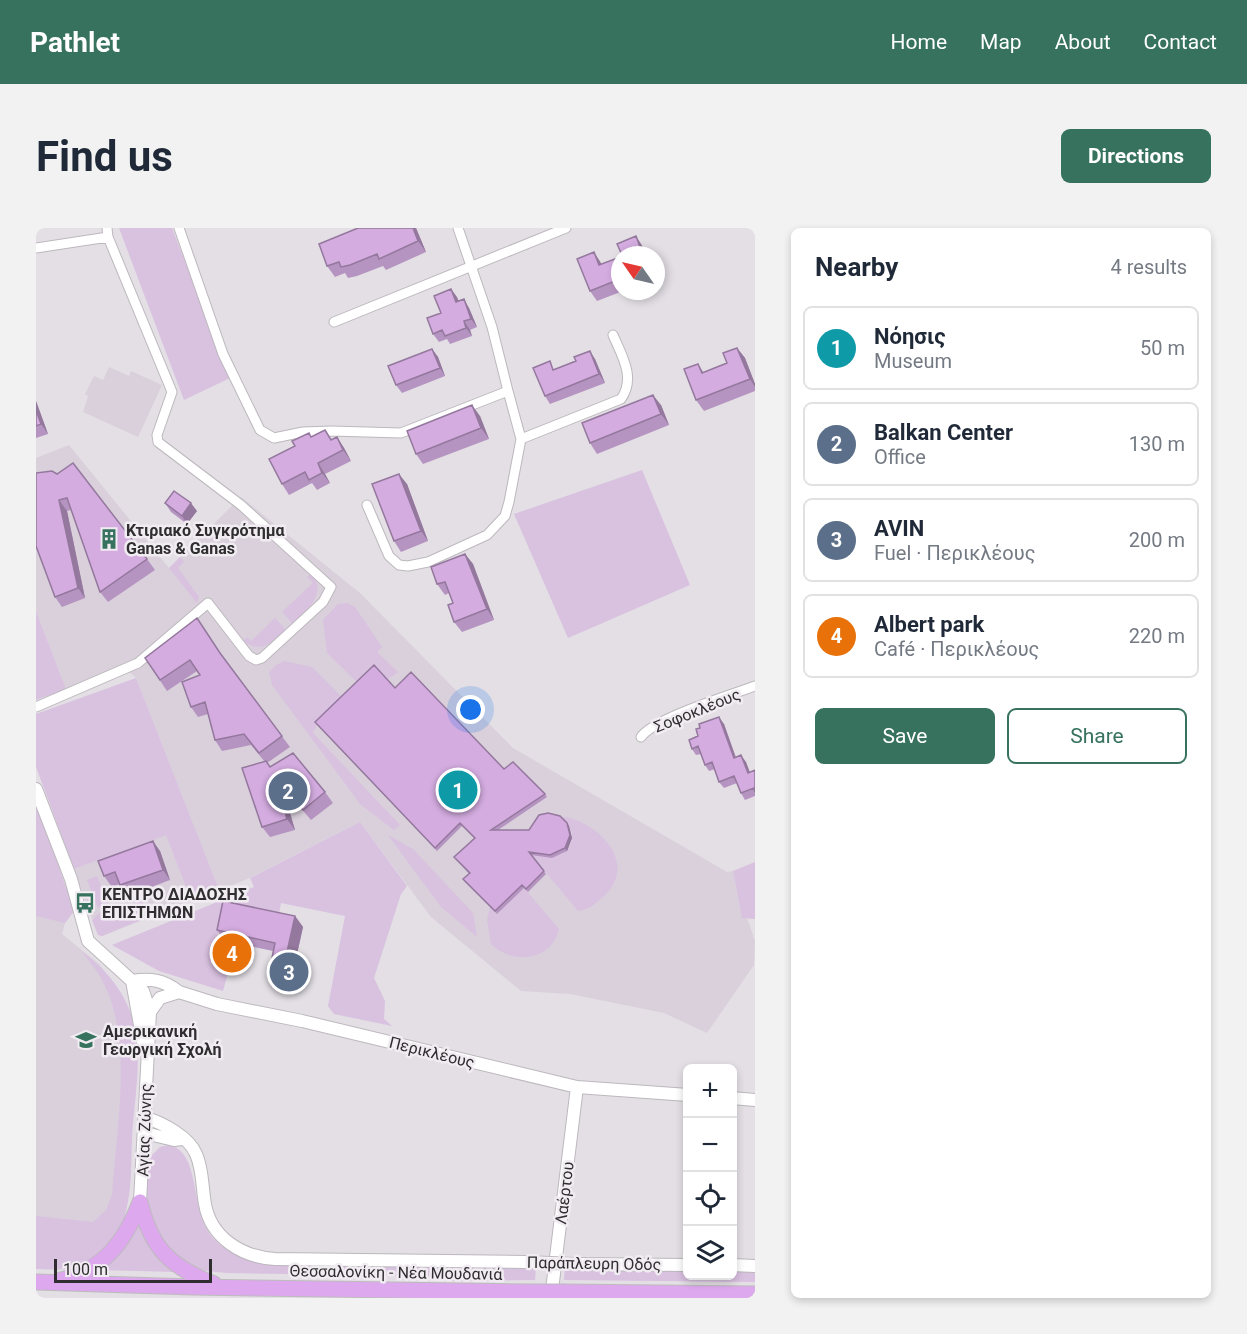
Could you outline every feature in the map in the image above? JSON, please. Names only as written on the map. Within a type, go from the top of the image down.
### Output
[{"type":"highway","points":[[53,1282],[90,1270],[104,1261],[123,1239],[140,1202]]},
{"type":"highway","points":[[140,1202],[146,1227],[159,1250],[184,1271],[224,1288]]},
{"type":"highway","name":"Θεσσαλονίκη - Νέα Μουδανιά","points":[[36,1282],[224,1288],[532,1292],[558,1295],[755,1294]]},
{"type":"street","points":[[178,228],[223,354],[260,430],[267,435],[274,438],[303,432],[331,430],[401,433],[508,391]]},
{"type":"street","points":[[367,505],[389,556],[399,565],[408,567],[428,562],[475,543],[497,527],[505,516],[521,439],[472,267],[458,228]]},
{"type":"street","points":[[334,322],[567,228]]},
{"type":"street","points":[[36,248],[107,233],[172,392],[156,435],[158,442],[240,505],[331,587],[322,602],[262,658],[256,660],[249,656],[208,603],[138,663],[36,707]]},
{"type":"street","points":[[521,439],[621,399],[627,390],[626,364],[613,335]]},
{"type":"street","name":"Σοφοκλέους","points":[[641,736],[645,731],[674,717],[755,686]]},
{"type":"street","points":[[36,789],[71,879],[88,941],[143,991],[150,1012]]},
{"type":"street","points":[[132,981],[146,1057]]},
{"type":"street","name":"Περικλέους","points":[[132,981],[217,1004],[302,1021],[577,1087],[683,1095]]},
{"type":"street","points":[[146,1057],[150,1012],[155,1001],[175,993]]},
{"type":"street","name":"Αγίας Ζώνης","points":[[140,1202],[146,1118],[146,1057]]},
{"type":"street","name":"Λαέρτου","points":[[558,1295],[577,1087]]},
{"type":"street","points":[[737,1098],[755,1100]]},
{"type":"street","name":"Παράπλευρη Οδός","points":[[146,1118],[170,1127],[196,1154],[205,1205],[215,1228],[228,1242],[249,1255],[275,1259],[683,1265]]},
{"type":"street","points":[[145,1133],[162,1138],[181,1138]]},
{"type":"street","points":[[143,1161],[151,1148],[162,1138]]},
{"type":"street","points":[[737,1266],[755,1266]]},
{"type":"shaded area","points":[[119,228],[172,228],[230,378],[184,400]]},
{"type":"shaded area","points":[[109,367],[129,376],[131,371],[162,385],[138,437],[83,412],[88,396],[85,394],[94,376],[103,380]]},
{"type":"shaded area","points":[[69,445],[169,568],[241,497],[360,593],[513,748],[727,872],[733,871],[742,917],[747,918],[755,941],[754,965],[707,1033],[664,1013],[570,994],[521,991],[431,917],[360,822],[245,880],[102,936],[98,935],[74,869],[193,824],[136,678],[127,670],[66,689],[36,611],[36,458]]},
{"type":"shaded area","points":[[642,470],[690,585],[568,638],[514,514]]},
{"type":"shaded area","points":[[180,557],[184,562],[178,568],[199,597],[197,603],[169,568]]},
{"type":"shaded area","points":[[311,574],[316,581],[317,588],[314,601],[293,624],[282,612],[313,583],[307,577]]},
{"type":"shaded area","points":[[347,603],[355,607],[382,647],[377,652],[398,672],[387,680],[359,684],[327,653],[323,620],[338,604]]},
{"type":"shaded area","points":[[36,611],[66,689],[36,700]]},
{"type":"shaded area","points":[[275,618],[286,630],[271,643],[255,647],[243,641],[247,637],[251,641]]},
{"type":"shaded area","points":[[284,661],[312,667],[344,699],[317,725],[313,733],[400,825],[394,830],[361,805],[272,685],[269,672]]},
{"type":"shaded area","points":[[136,678],[219,890],[192,902],[166,835],[74,869],[36,767],[36,714]]},
{"type":"shaded area","name":"Αμερικανική Γεωργική Σχολή","points":[[36,801],[74,911],[65,923],[62,934],[99,964],[114,983],[130,1011],[136,1049],[126,1211],[72,1268],[58,1270],[36,1269]]},
{"type":"shaded area","points":[[36,801],[74,911],[65,923],[36,916]]},
{"type":"shaded area","points":[[566,817],[579,821],[602,837],[611,847],[616,858],[617,870],[614,883],[595,903],[578,911],[532,856],[532,853],[554,856],[565,852],[572,841],[572,832],[559,818]]},
{"type":"shaded area","points":[[360,822],[407,886],[401,894],[374,978],[385,1001],[384,1019],[392,1026],[334,1014],[328,1006],[345,916],[281,903],[279,914],[223,911],[213,954],[232,958],[223,991],[159,971],[112,945],[254,887],[250,878]]},
{"type":"shaded area","points":[[388,835],[413,849],[473,913],[477,937],[441,907]]},
{"type":"shaded area","points":[[755,862],[755,919],[742,918],[733,871]]},
{"type":"shaded area","points":[[97,876],[108,904],[98,908],[87,880]]},
{"type":"shaded area","points":[[524,888],[559,929],[549,948],[531,956],[520,957],[500,951],[491,944],[487,920],[490,907],[497,914]]},
{"type":"shaded area","points":[[142,900],[150,916],[102,936],[98,935],[92,920],[100,913],[122,903],[127,906]]},
{"type":"shaded area","points":[[82,952],[104,970],[116,985],[130,1011],[137,1041],[138,1058],[129,1193],[120,1228],[113,1240],[102,1251],[85,1262],[67,1268],[36,1269],[36,1216],[93,1222],[106,1210],[112,1195],[121,1086],[118,1031],[112,1005],[103,982]]},
{"type":"shaded area","points":[[169,1145],[180,1150],[187,1160],[201,1215],[207,1229],[219,1244],[237,1254],[252,1259],[536,1267],[535,1280],[454,1281],[423,1276],[206,1271],[172,1257],[146,1214],[148,1159],[160,1147]]},
{"type":"shaded area","points":[[137,1218],[153,1253],[176,1272],[100,1270]]},
{"type":"shaded area","points":[[565,1266],[683,1268],[683,1280],[737,1280],[737,1269],[755,1269],[755,1282],[564,1280]]},
{"type":"building","points":[[358,228],[413,228],[418,241],[379,259],[377,254],[350,265],[341,267],[339,262],[327,266],[319,244]]},
{"type":"building","points":[[636,236],[640,246],[618,246],[617,244]]},
{"type":"building","points":[[594,252],[599,265],[611,260],[611,283],[590,291],[577,259]]},
{"type":"building","points":[[451,289],[456,302],[464,299],[471,319],[464,321],[466,328],[445,336],[442,330],[433,334],[427,318],[441,313],[434,296]]},
{"type":"building","points":[[737,348],[750,379],[696,400],[684,369],[698,364],[702,373],[727,363],[723,353]]},
{"type":"building","points":[[432,349],[440,368],[396,385],[388,366]]},
{"type":"building","points":[[590,351],[599,374],[545,396],[533,368],[550,361],[553,370],[576,361],[574,357]]},
{"type":"building","points":[[653,395],[661,414],[590,443],[582,423]]},
{"type":"building","points":[[472,405],[481,428],[416,454],[407,431]]},
{"type":"building","points":[[36,410],[41,424],[36,426]]},
{"type":"building","points":[[325,430],[331,440],[337,437],[343,450],[318,463],[322,473],[309,480],[305,472],[282,484],[269,459],[295,446],[292,441],[309,433],[311,437]]},
{"type":"building","name":"Κτιριακό Συγκρότημα Ganas & Ganas","points":[[73,463],[147,559],[100,592],[67,498],[59,500],[78,588],[55,597],[36,546],[36,473],[52,471],[57,474]]},
{"type":"building","points":[[399,474],[421,531],[394,541],[372,484]]},
{"type":"building","points":[[174,491],[191,503],[182,516],[165,503]]},
{"type":"building","points":[[465,554],[487,609],[454,622],[448,605],[453,603],[445,582],[437,584],[431,567]]},
{"type":"building","points":[[197,618],[282,736],[259,753],[244,734],[215,740],[205,702],[191,707],[182,682],[200,675],[190,660],[160,680],[145,658]]},
{"type":"building","points":[[374,665],[395,688],[411,672],[504,769],[513,762],[545,794],[491,830],[529,830],[539,815],[548,813],[560,816],[567,823],[570,835],[565,848],[550,855],[529,852],[544,871],[526,889],[522,885],[495,911],[463,879],[470,873],[454,857],[475,838],[460,823],[435,848],[315,722]]},
{"type":"building","points":[[719,717],[734,758],[741,755],[748,773],[755,770],[755,792],[754,788],[741,793],[734,776],[719,782],[712,762],[705,765],[698,746],[692,749],[689,740],[698,736],[696,729],[700,728],[699,724]]},
{"type":"building","points":[[293,753],[325,792],[303,810],[275,776],[287,819],[262,827],[242,768],[266,761],[270,767]]},
{"type":"building","points":[[153,841],[163,870],[120,885],[115,872],[104,876],[98,861]]},
{"type":"building","points":[[223,901],[295,916],[285,961],[272,958],[275,943],[217,930]]},
{"type":"place","name":"Κτιριακό Συγκρότημα Ganas & Ganas","points":[[109,539]]},
{"type":"place","name":"Νόησις","points":[[458,790]]},
{"type":"place","name":"Balkan Center","points":[[288,791]]},
{"type":"place","name":"ΚΕΝΤΡΟ ΔΙΑΔΟΣΗΣ ΕΠΙΣΤΗΜΩΝ","points":[[85,903]]},
{"type":"place","name":"Albert park","points":[[232,953]]},
{"type":"place","name":"AVIN","points":[[289,972]]},
{"type":"place","name":"Αμερικανική Γεωργική Σχολή","points":[[86,1040]]}]
